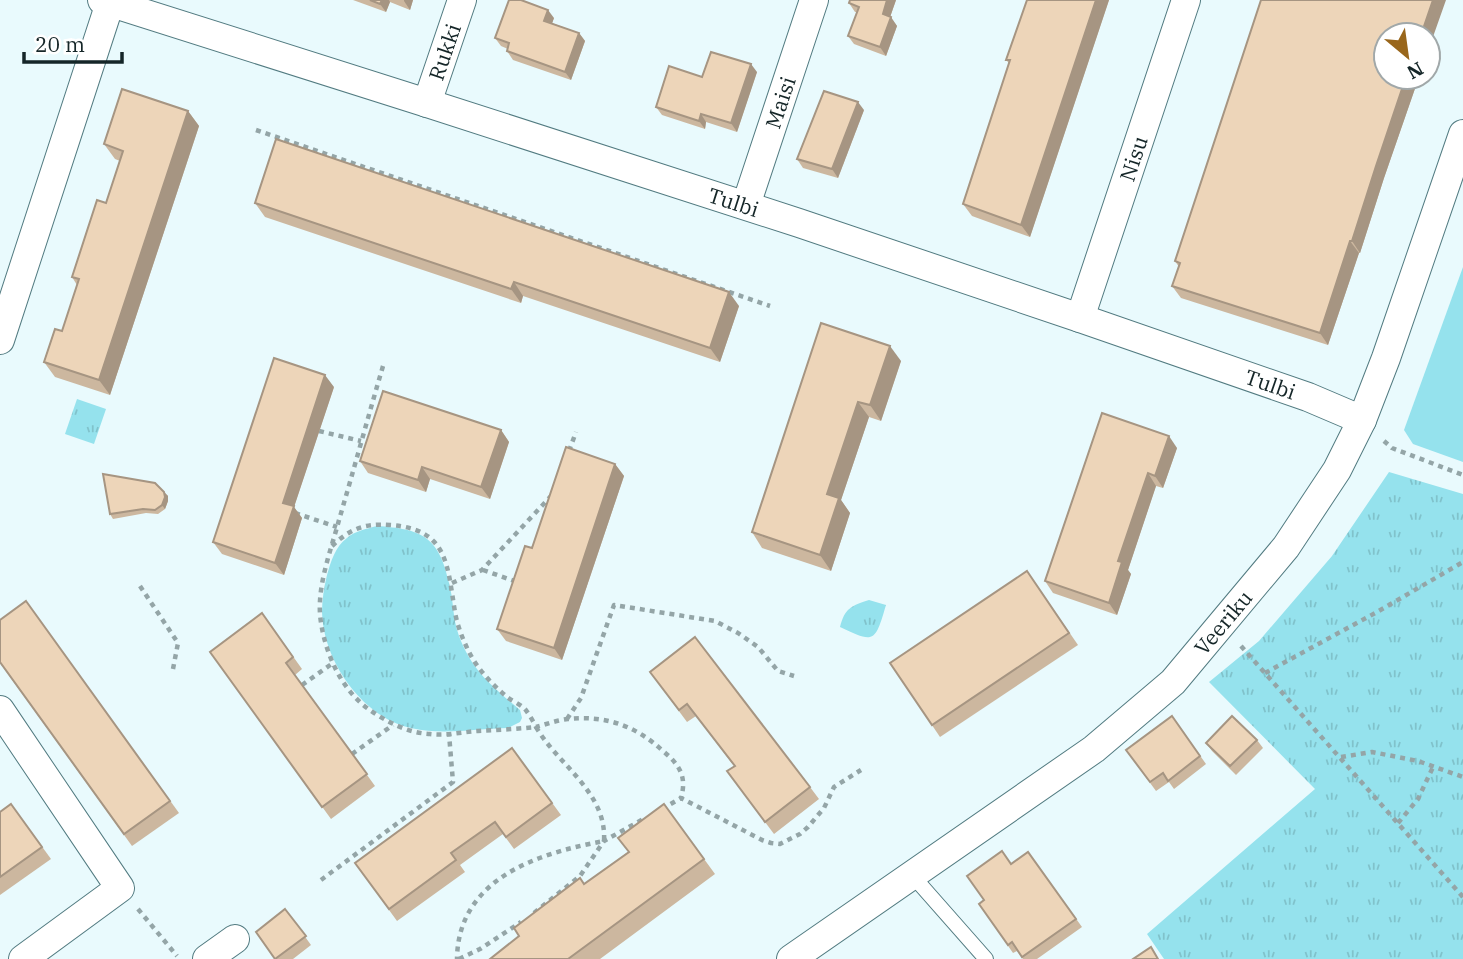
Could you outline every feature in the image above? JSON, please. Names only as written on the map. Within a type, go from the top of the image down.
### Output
[{"type":"street","name":"Rukki","points":[[427,103],[462,0]]},
{"type":"street","name":"Maisi","points":[[746,205],[814,0]]},
{"type":"street","name":"Nisu","points":[[1080,318],[1186,0]]},
{"type":"street","name":"Tulbi","points":[[106,1],[746,205],[1308,397],[1362,420]]},
{"type":"street","points":[[0,340],[106,1]]},
{"type":"street","name":"Veeriku","points":[[791,959],[1094,749],[1174,682],[1286,547],[1337,470],[1362,420],[1458,165],[1463,134]]},
{"type":"street","points":[[0,710],[120,888],[23,959]]},
{"type":"street","points":[[206,959],[235,939]]},
{"type":"lane","points":[[912,875],[986,959]]},
{"type":"path","points":[[256,130],[771,306]]},
{"type":"path","points":[[383,366],[321,591],[320,614],[324,640],[346,687],[361,704],[381,719],[428,734],[536,727],[567,719],[614,722],[636,730],[668,755],[683,778],[681,798],[657,811]]},
{"type":"path","points":[[1362,420],[1392,448],[1463,475]]},
{"type":"path","points":[[319,431],[361,441]]},
{"type":"path","points":[[568,456],[576,432]]},
{"type":"path","points":[[452,583],[482,570],[555,492]]},
{"type":"path","points":[[292,512],[337,527]]},
{"type":"path","points":[[331,547],[344,534],[359,527],[376,524],[417,530],[428,535],[437,544],[452,583],[455,615],[470,653],[481,672],[524,708],[546,743],[591,795],[605,827],[604,841],[580,876],[503,935],[458,959],[457,945],[470,911],[482,895],[511,870],[549,853],[604,841],[645,818]]},
{"type":"path","points":[[1265,673],[1463,562]]},
{"type":"path","points":[[482,570],[525,585]]},
{"type":"path","points":[[140,586],[178,643],[173,669]]},
{"type":"path","points":[[567,719],[581,698],[614,605],[715,621],[758,647],[778,671],[794,677]]},
{"type":"path","points":[[1222,625],[1463,897]]},
{"type":"path","points":[[302,685],[333,663]]},
{"type":"path","points":[[352,754],[394,724]]},
{"type":"path","points":[[449,734],[453,782]]},
{"type":"path","points":[[1340,758],[1372,752],[1418,761],[1463,777]]},
{"type":"path","points":[[1398,823],[1418,799],[1433,766]]},
{"type":"path","points":[[681,798],[762,840],[780,844],[789,841],[808,827],[824,808],[834,788],[861,770]]},
{"type":"path","points":[[453,782],[460,785]]},
{"type":"path","points":[[321,880],[453,782]]},
{"type":"path","points":[[384,833],[389,839]]},
{"type":"path","points":[[120,888],[180,959]]},
{"type":"path","points":[[546,903],[552,911]]},
{"type":"green space","points":[[1463,267],[1463,462],[1413,444],[1404,430]]},
{"type":"green space","points":[[77,399],[106,409],[94,444],[65,434]]},
{"type":"green space","points":[[1389,472],[1463,494],[1463,959],[1164,959],[1147,934],[1315,789],[1209,682],[1259,641],[1332,556]]},
{"type":"green space","points":[[377,526],[416,533],[433,545],[445,567],[457,629],[464,648],[484,678],[520,710],[520,722],[508,728],[459,731],[411,728],[382,716],[348,684],[332,657],[323,627],[324,589],[330,565],[339,546],[361,530]]},
{"type":"green space","points":[[869,600],[886,605],[876,633],[867,637],[860,636],[840,627],[850,609]]},
{"type":"building","points":[[509,0],[521,0],[548,10],[544,21],[579,33],[565,72],[507,51],[509,43],[495,38]]},
{"type":"building","points":[[850,0],[887,0],[883,14],[891,17],[880,47],[848,36],[859,7],[849,3]]},
{"type":"building","points":[[1027,0],[1096,0],[1021,225],[963,204]]},
{"type":"building","points":[[1261,0],[1433,0],[1426,21],[1372,21],[1372,91],[1401,91],[1320,333],[1172,286],[1180,263],[1175,261]]},
{"type":"building","points":[[711,52],[751,64],[731,123],[701,114],[699,121],[656,107],[669,66],[702,77]]},
{"type":"building","points":[[122,89],[188,111],[99,380],[44,362],[55,329],[62,331],[79,279],[72,277],[97,200],[106,203],[123,151],[104,144]]},
{"type":"building","points":[[824,91],[858,102],[832,169],[797,159]]},
{"type":"building","points":[[276,139],[729,292],[710,348],[514,282],[511,289],[255,203]]},
{"type":"building","points":[[821,323],[890,346],[870,405],[858,402],[827,494],[839,498],[820,555],[752,532]]},
{"type":"building","points":[[274,358],[325,375],[283,503],[294,506],[275,563],[213,542]]},
{"type":"building","points":[[383,391],[501,430],[481,487],[422,467],[418,480],[360,461]]},
{"type":"building","points":[[1102,413],[1169,436],[1155,476],[1148,473],[1118,561],[1122,562],[1109,603],[1045,581]]},
{"type":"building","points":[[566,447],[615,464],[554,648],[497,629],[525,546],[532,548]]},
{"type":"building","points":[[103,474],[155,483],[164,492],[162,505],[155,510],[110,514]]},
{"type":"building","points":[[1027,571],[1069,633],[932,725],[890,663]]},
{"type":"building","points":[[26,601],[170,801],[124,834],[0,662],[0,620]]},
{"type":"building","points":[[262,613],[293,657],[286,663],[367,774],[322,807],[210,652]]},
{"type":"building","points":[[695,637],[810,787],[765,822],[727,771],[735,766],[687,704],[679,710],[650,672]]},
{"type":"building","points":[[1172,716],[1200,756],[1168,781],[1163,773],[1150,782],[1126,750]]},
{"type":"building","points":[[1232,716],[1257,740],[1230,766],[1206,743]]},
{"type":"building","points":[[512,748],[552,803],[506,837],[495,822],[451,853],[456,860],[389,909],[355,863]]},
{"type":"building","points":[[11,804],[42,847],[0,877],[0,812]]},
{"type":"building","points":[[664,804],[704,859],[568,959],[490,959],[519,936],[514,928],[580,878],[584,884],[629,852],[618,838]]},
{"type":"building","points":[[1002,851],[1011,864],[1028,852],[1076,919],[1022,957],[1012,942],[1008,945],[979,904],[984,900],[967,876]]},
{"type":"building","points":[[285,909],[306,936],[275,959],[256,932]]},
{"type":"building","points":[[1151,947],[1158,959],[1133,959]]}]
